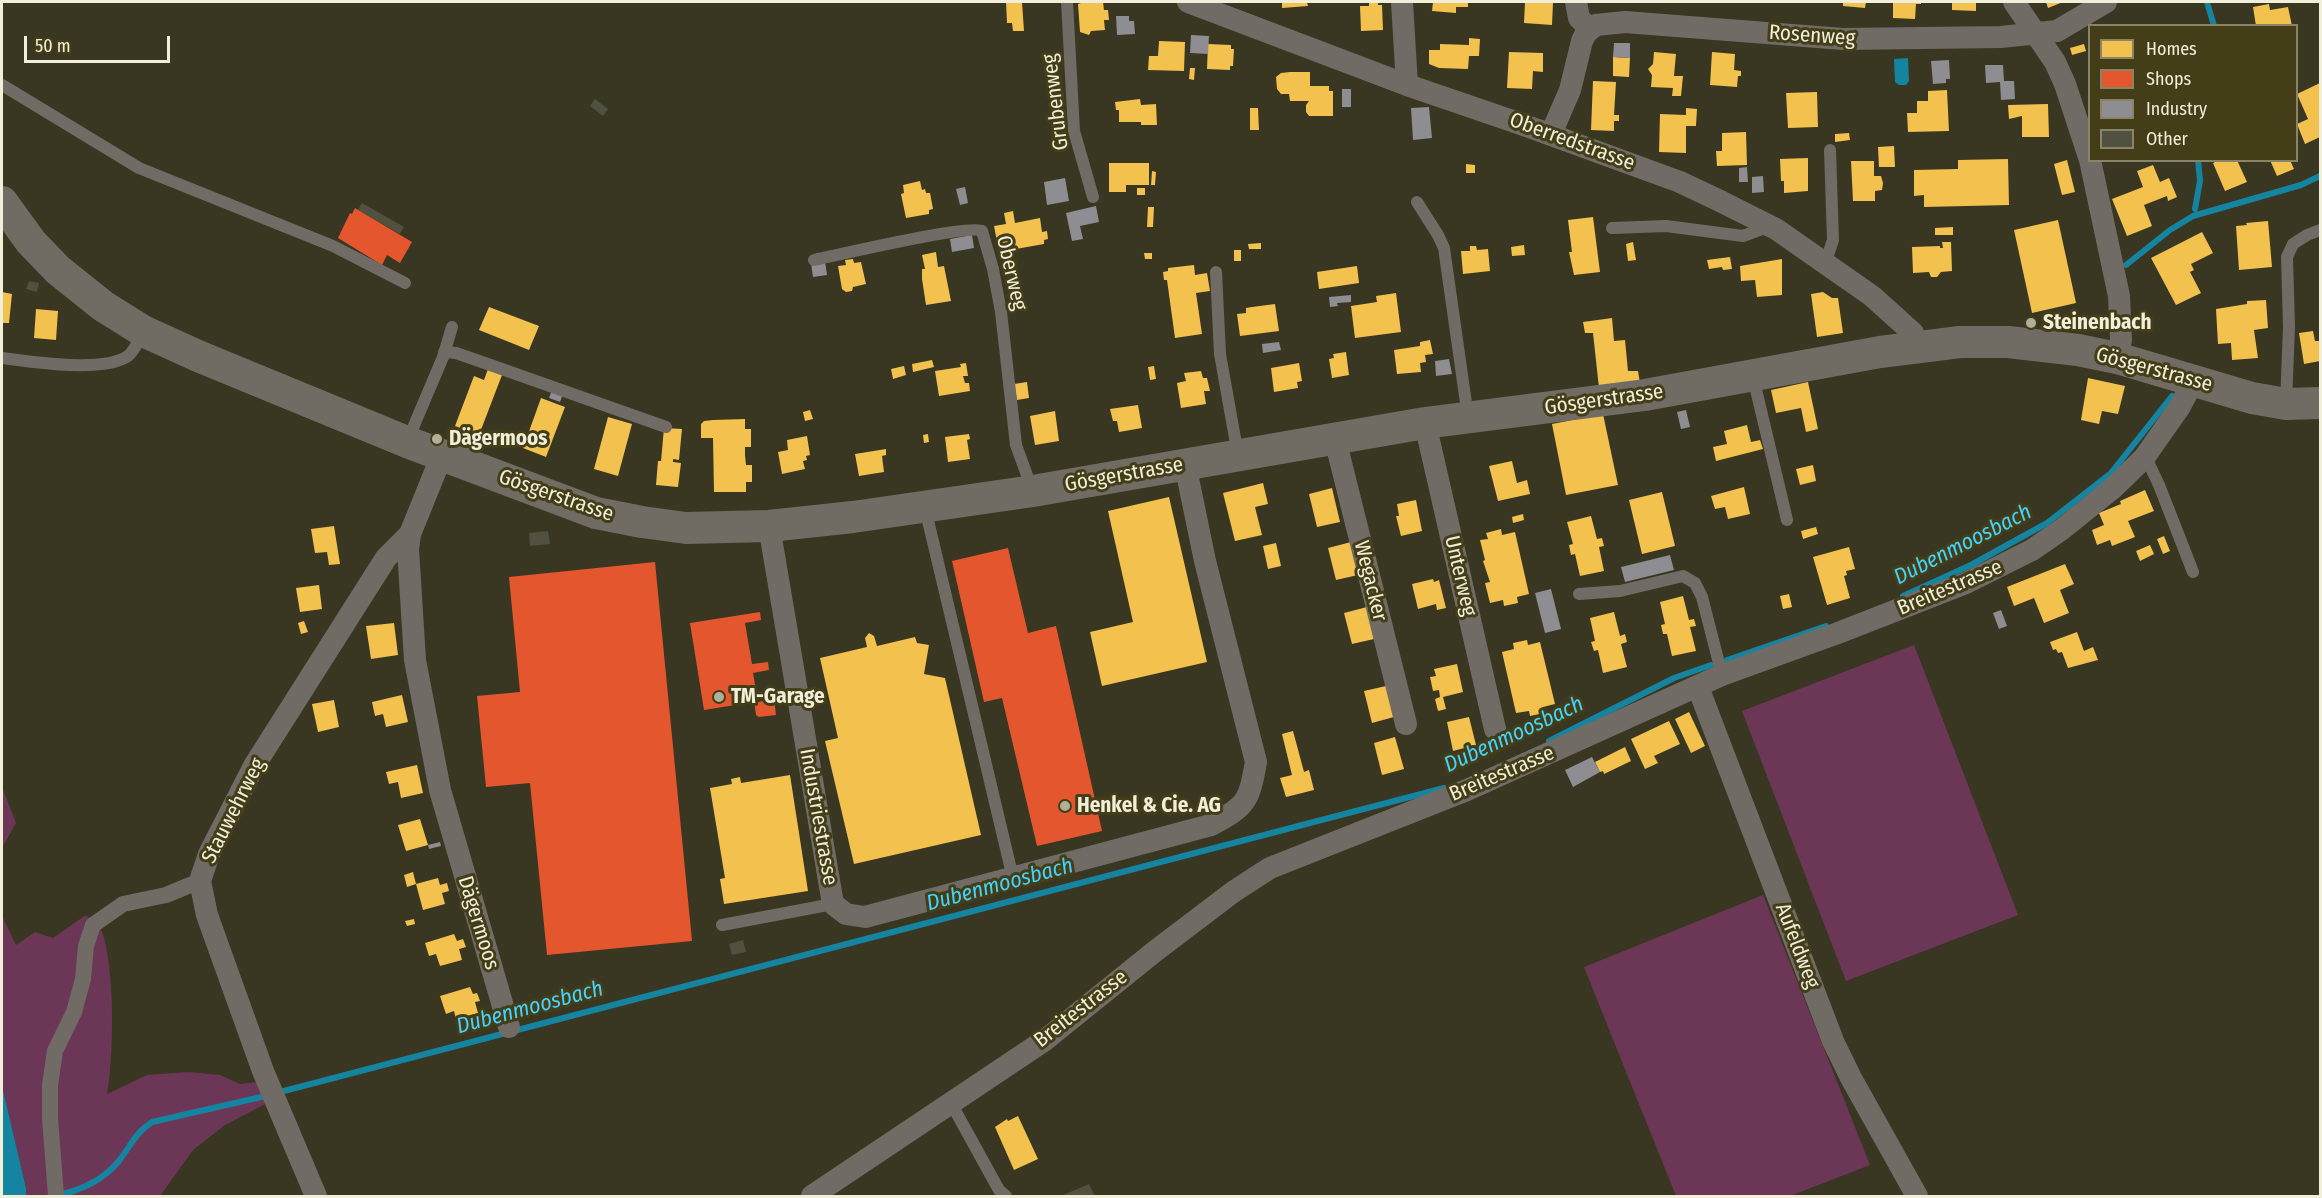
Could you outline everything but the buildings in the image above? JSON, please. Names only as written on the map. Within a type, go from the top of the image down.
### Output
[{"type":"main road","name":"Gösgerstrasse","points":[[2,202],[31,242],[57,270],[103,306],[144,331],[198,356],[407,442],[596,513],[686,528],[769,526],[854,517],[1033,491],[1425,423],[1645,395],[1918,347],[1960,342],[2041,344],[2117,358],[2252,398],[2286,404],[2320,403]]},
{"type":"street","name":"Oberredstrasse","points":[[1188,2],[1407,85],[1551,134],[1680,182],[1770,226],[1825,264],[1894,314],[1913,333],[1918,347]]},
{"type":"street","points":[[1402,2],[1407,85]]},
{"type":"street","points":[[1551,134],[1570,90],[1582,41],[1590,29],[1578,18],[1575,2]]},
{"type":"street","points":[[2013,2],[2055,62],[2065,84],[2088,154]]},
{"type":"street","name":"Rosenweg","points":[[1590,29],[1601,23],[1625,22],[1843,39],[2036,35],[2057,31],[2106,2]]},
{"type":"street","points":[[2090,162],[2119,296],[2121,340],[2117,358]]},
{"type":"street","name":"Breitestrasse","points":[[812,1197],[1045,1040],[1154,951],[1233,892],[1270,868],[1467,790],[1722,675],[1895,612],[1966,583],[2032,550],[2112,489],[2144,458],[2179,408],[2194,380]]},
{"type":"street","name":"Unterweg","points":[[1425,423],[1495,729]]},
{"type":"street","name":"Wegacker","points":[[1335,439],[1406,724]]},
{"type":"street","name":"Stauwehrweg","points":[[316,1197],[263,1071],[207,915],[200,881],[209,854],[254,766],[386,558],[410,534],[442,455]]},
{"type":"street","name":"Industriestrasse","points":[[769,526],[833,904],[846,914],[865,917],[1212,825],[1237,812],[1250,794],[1256,762],[1205,561],[1185,464]]},
{"type":"street","name":"Dägermoos","points":[[410,534],[408,549],[415,660],[422,698],[451,831],[509,1027]]},
{"type":"street","name":"Aufeldweg","points":[[1698,687],[1833,1041],[1917,1197]]},
{"type":"street","points":[[56,1192],[50,1118],[50,1085],[55,1051],[74,1012],[83,979],[86,946],[93,925],[123,904],[166,896],[200,881]]},
{"type":"lane","name":"Grubenweg","points":[[1067,2],[1074,131],[1093,197]]},
{"type":"lane","points":[[2,86],[139,168],[333,246],[405,283]]},
{"type":"lane","points":[[1825,264],[1833,240],[1830,150]]},
{"type":"lane","points":[[1417,202],[1444,248],[1468,417]]},
{"type":"lane","points":[[1612,228],[1666,226],[1743,236],[1770,226]]},
{"type":"lane","name":"Oberweg","points":[[814,260],[951,232],[977,228],[982,231],[1001,312],[1016,445],[1033,491]]},
{"type":"lane","points":[[2286,404],[2289,327],[2287,257],[2293,244],[2320,230]]},
{"type":"lane","points":[[1216,272],[1220,354],[1238,455]]},
{"type":"lane","points":[[407,442],[452,327]]},
{"type":"lane","points":[[2,358],[80,365],[109,364],[130,354],[144,331]]},
{"type":"lane","points":[[444,352],[456,353],[666,427]]},
{"type":"lane","points":[[1753,375],[1787,520]]},
{"type":"lane","points":[[2144,458],[2159,485],[2193,572]]},
{"type":"lane","points":[[925,506],[1013,878]]},
{"type":"lane","points":[[1579,594],[1620,591],[1683,576],[1695,582],[1722,675]]},
{"type":"lane","points":[[722,925],[833,904]]},
{"type":"lane","points":[[951,1103],[999,1190],[1006,1197]]},
{"type":"shaded area","points":[[1914,645],[2018,915],[1846,981],[1742,711]]},
{"type":"shaded area","points":[[2,787],[16,823],[2,848]]},
{"type":"shaded area","points":[[1763,895],[1870,1165],[1790,1196],[1676,1196],[1584,967]]},
{"type":"shaded area","points":[[86,915],[102,932],[109,967],[112,1036],[107,1094],[147,1075],[189,1072],[220,1075],[240,1084],[265,1081],[271,1101],[225,1125],[193,1150],[160,1196],[26,1196],[2,1087],[2,916],[16,945],[35,932],[53,938]]},
{"type":"water","points":[[1908,58],[1909,81],[1906,85],[1899,85],[1895,82],[1894,59]]},
{"type":"water","points":[[2,1086],[26,1188],[26,1196],[2,1196]]},
{"type":"waterway","points":[[2207,2],[2213,24]]},
{"type":"waterway","points":[[2195,209],[2200,181],[2198,162]]},
{"type":"waterway","name":"Dubenmoosbach","points":[[2126,265],[2170,230],[2193,216],[2301,185],[2320,176]]},
{"type":"waterway","name":"Dubenmoosbach","points":[[1903,596],[1971,565],[2047,523],[2111,473],[2172,396]]},
{"type":"waterway","name":"Dubenmoosbach","points":[[1727,660],[1826,626]]},
{"type":"waterway","name":"Dubenmoosbach","points":[[1549,741],[1674,678],[1711,665]]},
{"type":"waterway","name":"Dubenmoosbach","points":[[280,1092],[1444,788]]},
{"type":"waterway","name":"Dubenmoosbach","points":[[57,1195],[82,1188],[105,1174],[152,1122],[270,1095]]},
{"type":"place","name":"Steinenbach","points":[[2031,323]]},
{"type":"place","name":"Dägermoos","points":[[437,439]]},
{"type":"place","name":"TM-Garage","points":[[719,697]]},
{"type":"place","name":"Henkel & Cie. AG","points":[[1065,806]]}]
